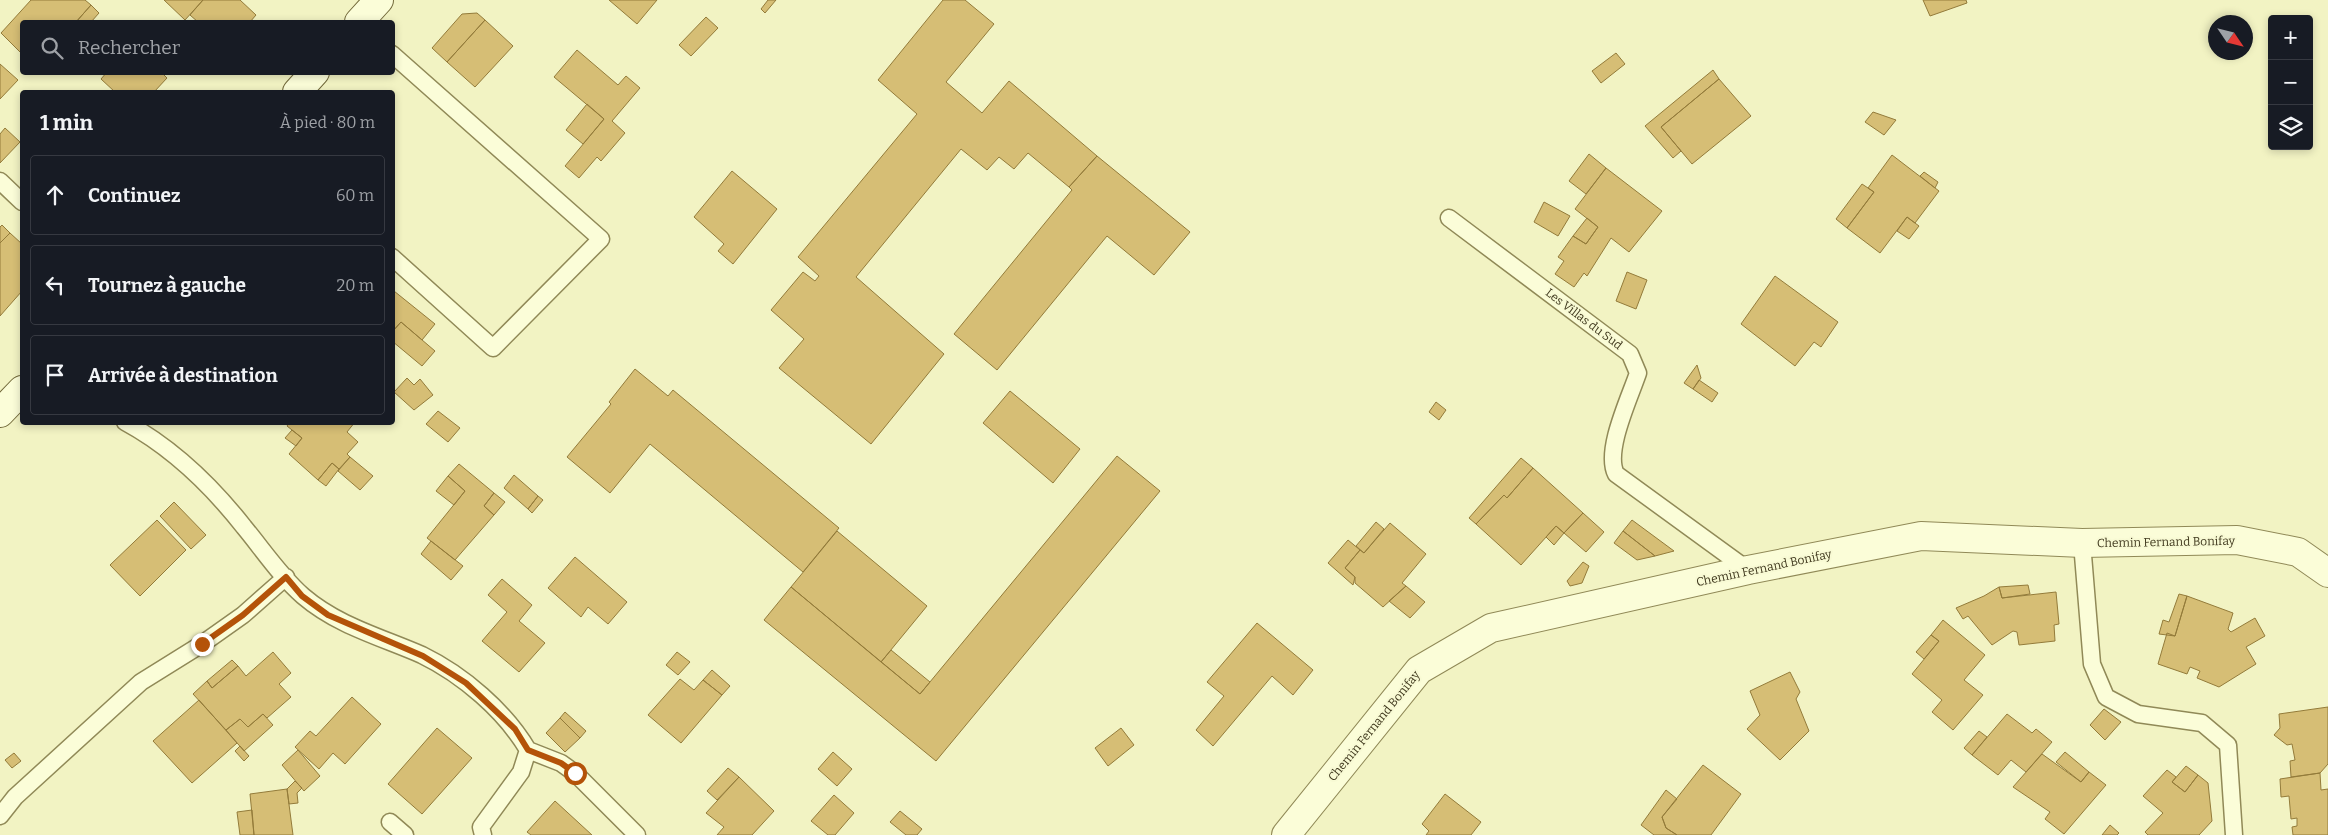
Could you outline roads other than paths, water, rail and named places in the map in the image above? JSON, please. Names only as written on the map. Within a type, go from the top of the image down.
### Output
[{"type":"street","points":[[361,20],[379,0]]},
{"type":"street","points":[[299,90],[312,75]]},
{"type":"street","points":[[0,413],[20,392]]},
{"type":"street","name":"Chemin Fernand Bonifay","points":[[1286,835],[1419,670],[1491,628],[1748,570],[1921,536],[2082,543],[2237,540],[2298,552],[2328,573]]},
{"type":"lane","points":[[395,57],[601,239],[493,348],[395,260]]},
{"type":"lane","points":[[0,181],[20,200]]},
{"type":"lane","name":"Les Villas du Sud","points":[[1449,218],[1630,354],[1638,373],[1614,442],[1612,467],[1616,474],[1748,570]]},
{"type":"lane","points":[[130,425],[150,436],[193,470],[237,518],[302,596],[328,615],[423,656],[466,683],[515,729],[528,750],[561,763],[575,773],[637,835]]},
{"type":"lane","points":[[2082,543],[2092,664],[2106,697],[2138,714],[2202,723],[2228,745],[2234,835]]},
{"type":"lane","points":[[0,816],[15,797],[141,682],[237,620],[286,577]]},
{"type":"lane","points":[[483,835],[481,827],[521,772],[528,750]]},
{"type":"lane","points":[[390,822],[405,835]]}]
